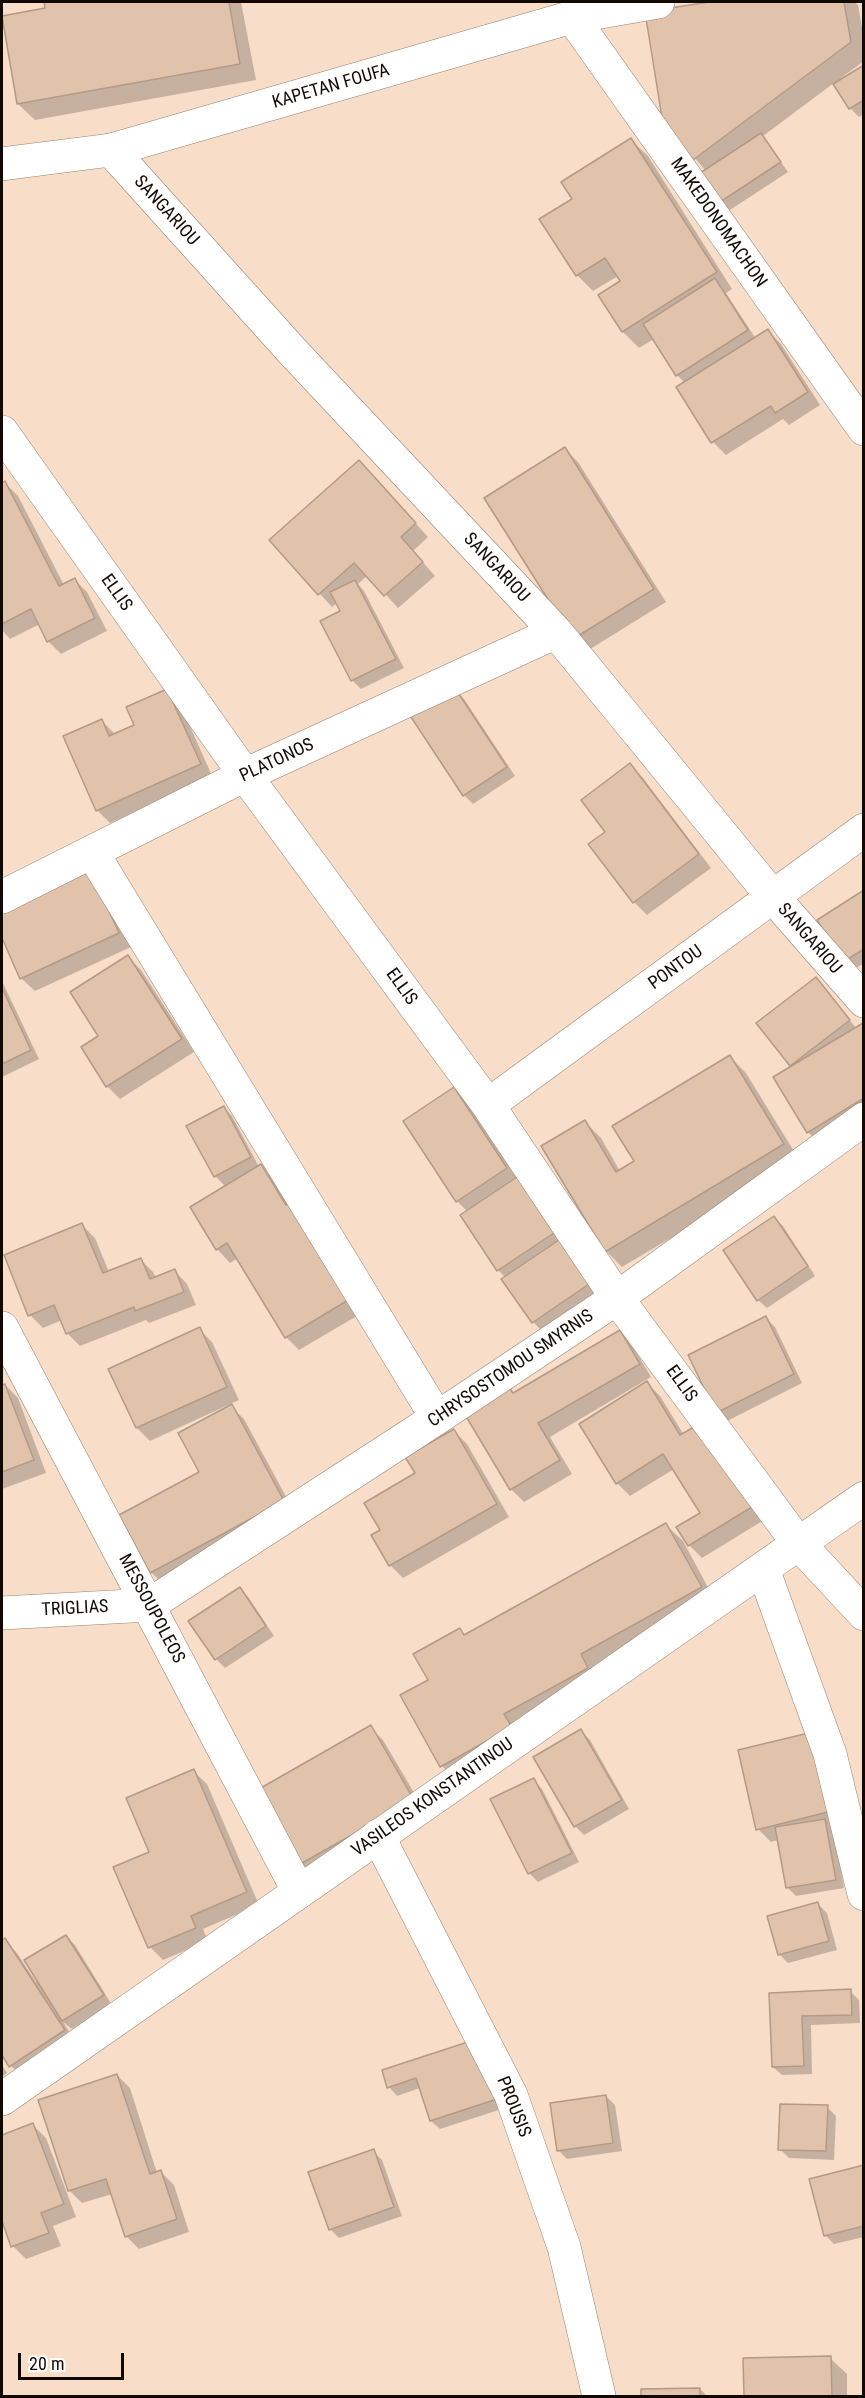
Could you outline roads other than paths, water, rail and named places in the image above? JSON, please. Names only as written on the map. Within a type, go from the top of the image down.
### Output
[{"type":"street","name":"KAPETAN FOUFA","points":[[2,164],[111,150],[572,17],[658,2]]},
{"type":"street","name":"MAKEDONOMACHON","points":[[572,17],[864,429]]},
{"type":"street","name":"SANGARIOU","points":[[111,150],[293,352],[556,632],[773,897],[864,1001]]},
{"type":"street","name":"ELLIS","points":[[2,432],[245,775],[488,1105],[617,1298],[798,1543],[864,1614]]},
{"type":"street","name":"PLATONOS","points":[[2,897],[245,775],[556,632]]},
{"type":"street","name":"PONTOU","points":[[488,1105],[864,830]]},
{"type":"street","points":[[92,852],[437,1418]]},
{"type":"street","name":"CHRYSOSTOMOU SMYRNIS","points":[[149,1605],[617,1298],[864,1119]]},
{"type":"street","name":"MESSOUPOLEOS","points":[[2,1328],[299,1892]]},
{"type":"street","name":"VASILEOS KONSTANTINOU","points":[[2,2098],[864,1498]]},
{"type":"street","points":[[763,1569],[830,1754],[864,1894]]},
{"type":"street","name":"TRIGLIAS","points":[[2,1612],[149,1605]]},
{"type":"street","name":"PROUSIS","points":[[378,1836],[511,2095],[564,2247],[599,2397]]}]
